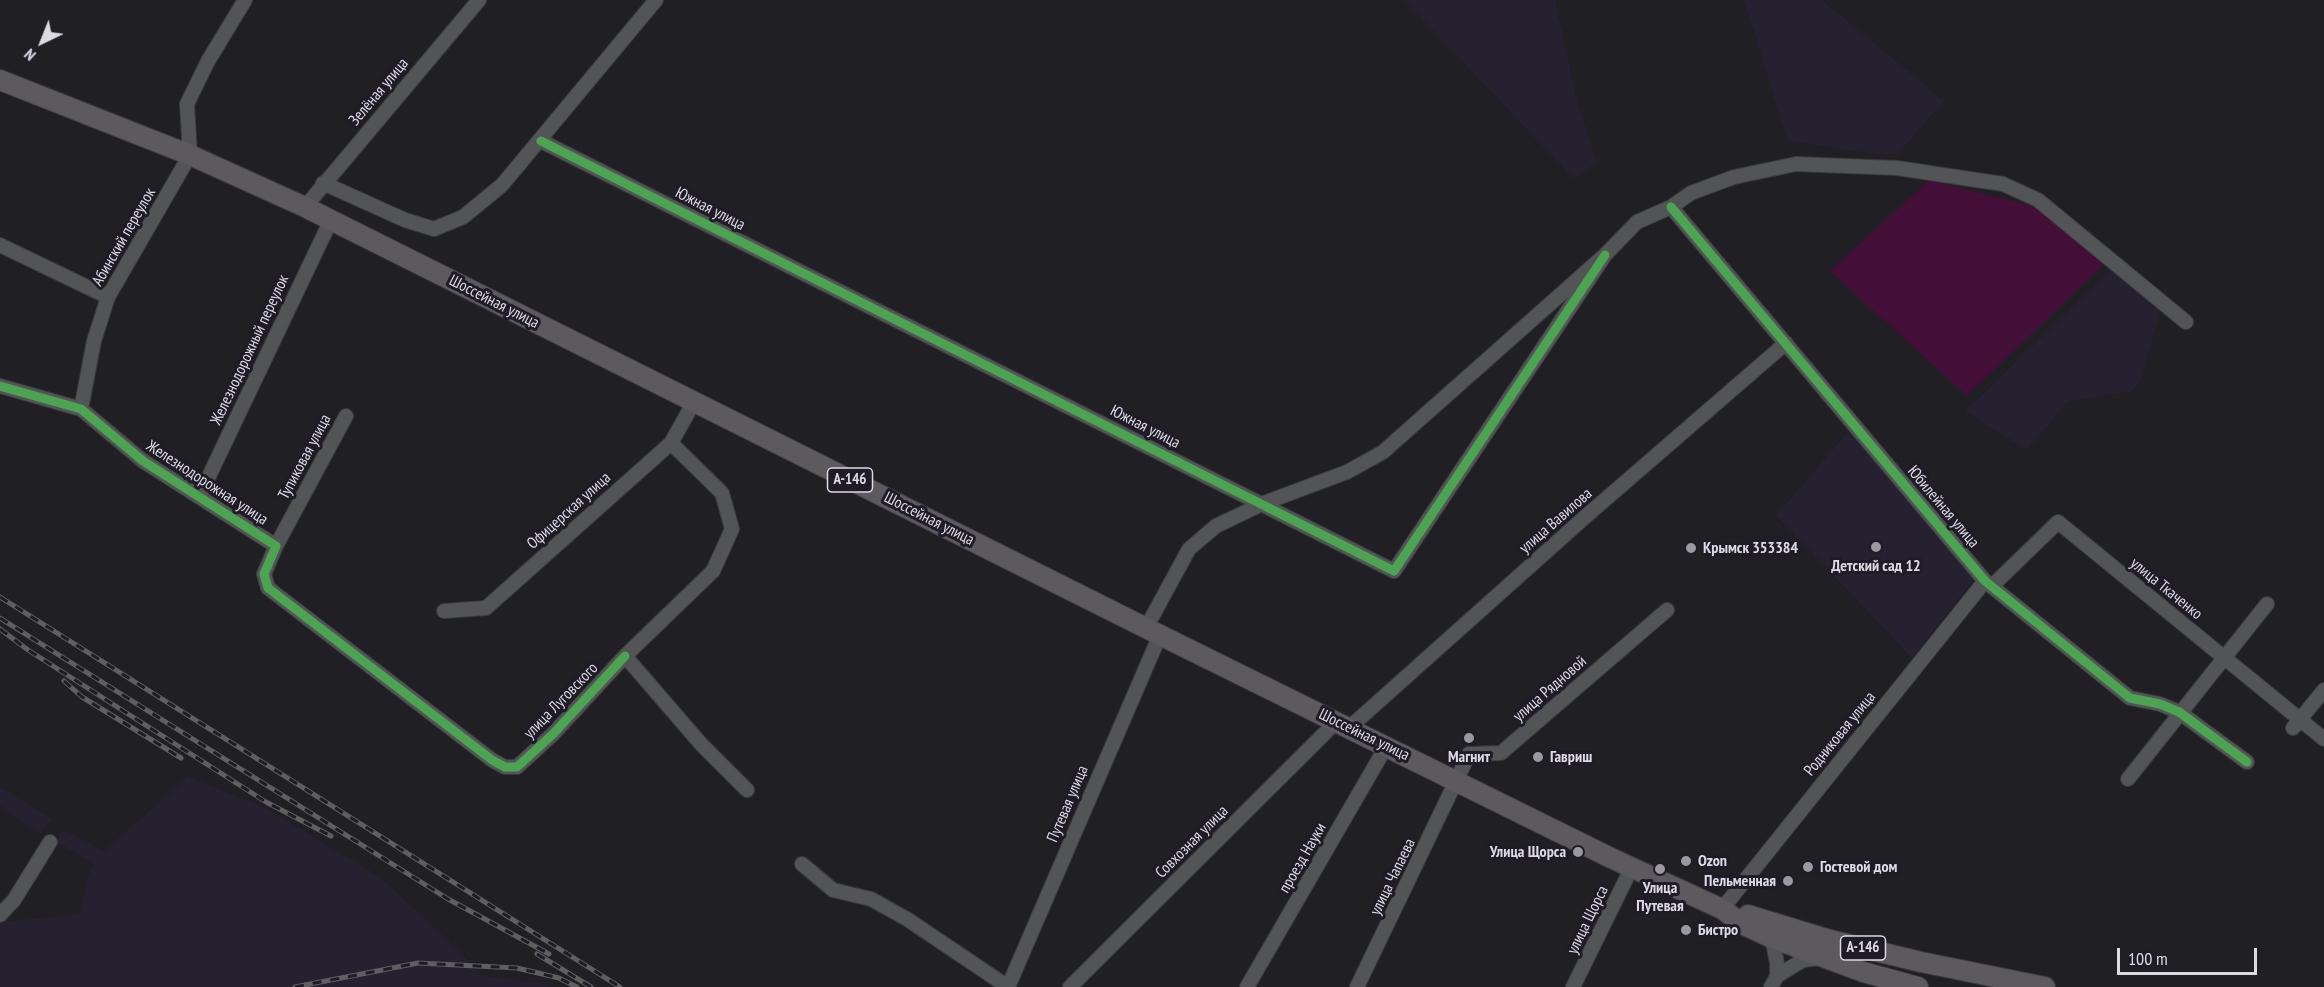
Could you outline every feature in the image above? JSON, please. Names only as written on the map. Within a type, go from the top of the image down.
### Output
[{"type":"highway","name":"Шоссейная улица","points":[[2,84],[190,155],[305,207],[1153,632],[1722,909]]},
{"type":"highway","name":"А-146","points":[[1722,909],[1744,925],[1821,958],[1918,987]]},
{"type":"highway","name":"А-146","points":[[1722,909],[1921,962],[2045,987]]},
{"type":"street","points":[[190,155],[187,104],[208,61],[245,0]]},
{"type":"street","name":"Зелёная улица","points":[[305,207],[480,0]]},
{"type":"street","points":[[323,183],[405,220],[434,229],[463,217],[494,192],[541,141],[656,0]]},
{"type":"street","name":"Южная улица","points":[[541,141],[1264,503],[1394,571],[1605,255]]},
{"type":"street","name":"Абинский переулок","points":[[81,409],[94,341],[108,297],[190,155]]},
{"type":"street","points":[[1605,255],[1637,222],[1671,207],[1690,193],[1734,177],[1796,164],[1897,168],[2003,184],[2038,200],[2186,322]]},
{"type":"street","name":"Юбилейная улица","points":[[1671,207],[1989,584],[2130,698],[2160,704],[2179,712],[2247,762]]},
{"type":"street","name":"Железнодорожный переулок","points":[[200,495],[331,220]]},
{"type":"street","points":[[0,245],[108,297]]},
{"type":"street","name":"Путевая улица","points":[[1008,987],[1189,549],[1216,526],[1264,503],[1347,472],[1383,452],[1605,255]]},
{"type":"street","name":"улица Вавилова","points":[[1343,724],[1786,343]]},
{"type":"street","name":"Железнодорожная улица","points":[[0,386],[81,409],[143,461],[200,495],[276,546],[264,574],[268,588],[492,760],[505,767],[517,766]]},
{"type":"street","name":"Офицерская улица","points":[[444,611],[486,608],[671,443],[694,402]]},
{"type":"street","name":"Тупиковая улица","points":[[276,546],[346,416]]},
{"type":"street","name":"улица Луговского","points":[[517,766],[553,734],[625,656],[714,572],[732,529],[722,493],[671,443]]},
{"type":"street","name":"улица Ткаченко","points":[[1989,584],[2058,522],[2224,658],[2296,724],[2324,739]]},
{"type":"street","name":"Родниковая улица","points":[[1722,909],[1989,584]]},
{"type":"street","points":[[2127,779],[2268,603]]},
{"type":"street","name":"улица Рядновой","points":[[1458,781],[1469,754],[1501,753],[1667,610]]},
{"type":"street","points":[[625,656],[701,744],[747,790]]},
{"type":"street","points":[[2296,724],[2324,690]]},
{"type":"street","name":"Совхозная улица","points":[[1070,987],[1343,724]]},
{"type":"street","name":"проезд Науки","points":[[1247,987],[1387,746]]},
{"type":"street","name":"улица Чапаева","points":[[1357,987],[1458,781]]},
{"type":"street","points":[[0,915],[14,900],[50,843]]},
{"type":"street","points":[[802,864],[833,890],[872,899],[907,919],[1008,987]]},
{"type":"street","name":"улица Щорса","points":[[1573,987],[1632,867]]},
{"type":"street","points":[[1772,938],[1777,952],[1774,981]]},
{"type":"street","points":[[1774,981],[1803,960],[1821,958]]},
{"type":"shaded area","points":[[1404,0],[1555,0],[1577,101],[1597,163],[1573,178]]},
{"type":"shaded area","points":[[1744,0],[1822,0],[1944,101],[1898,154],[1876,154],[1788,141]]},
{"type":"shaded area","points":[[1929,180],[2037,207],[2105,263],[1967,396],[1830,271]]},
{"type":"shaded area","points":[[2112,269],[2162,307],[2139,384],[2129,392],[2068,401],[2027,450],[1965,411]]},
{"type":"shaded area","name":"Детский сад 12","points":[[1849,431],[1974,579],[1912,658],[1776,515]]},
{"type":"shaded area","points":[[188,777],[266,808],[380,877],[458,950],[482,976],[541,983],[550,987],[0,987],[0,922],[80,914],[88,876],[94,863],[56,842],[64,830],[104,851]]},
{"type":"shaded area","points":[[0,787],[52,819],[41,834],[0,806]]},
{"type":"railway","points":[[0,597],[620,987]]},
{"type":"railway","points":[[0,618],[448,899],[549,954]]},
{"type":"railway","points":[[0,629],[28,650],[266,802],[331,836]]},
{"type":"railway","points":[[64,681],[82,697],[181,758]]},
{"type":"railway","points":[[537,954],[591,987]]},
{"type":"railway","points":[[295,987],[418,963],[517,968],[559,978],[577,987]]},
{"type":"cycle path","points":[[541,141],[1394,571],[1605,255]]},
{"type":"cycle path","points":[[1671,207],[1985,581],[2130,698],[2160,704],[2179,712],[2247,762]]},
{"type":"cycle path","points":[[0,386],[81,409],[143,461],[276,546],[264,574],[268,588],[492,760],[505,767],[517,767],[553,734],[625,656]]},
{"type":"place","name":"Детский сад 12","points":[[1876,547]]},
{"type":"place","name":"Крымск 353384","points":[[1691,548]]},
{"type":"place","name":"Магнит","points":[[1469,738]]},
{"type":"place","name":"Гавриш","points":[[1538,757]]},
{"type":"place","name":"Улица Щорса","points":[[1578,852]]},
{"type":"place","name":"Ozon","points":[[1686,861]]},
{"type":"place","name":"Гостевой дом","points":[[1808,867]]},
{"type":"place","name":"Улица Путевая","points":[[1660,869]]},
{"type":"place","name":"Пельменная","points":[[1788,881]]},
{"type":"place","name":"Бистро","points":[[1686,930]]}]
